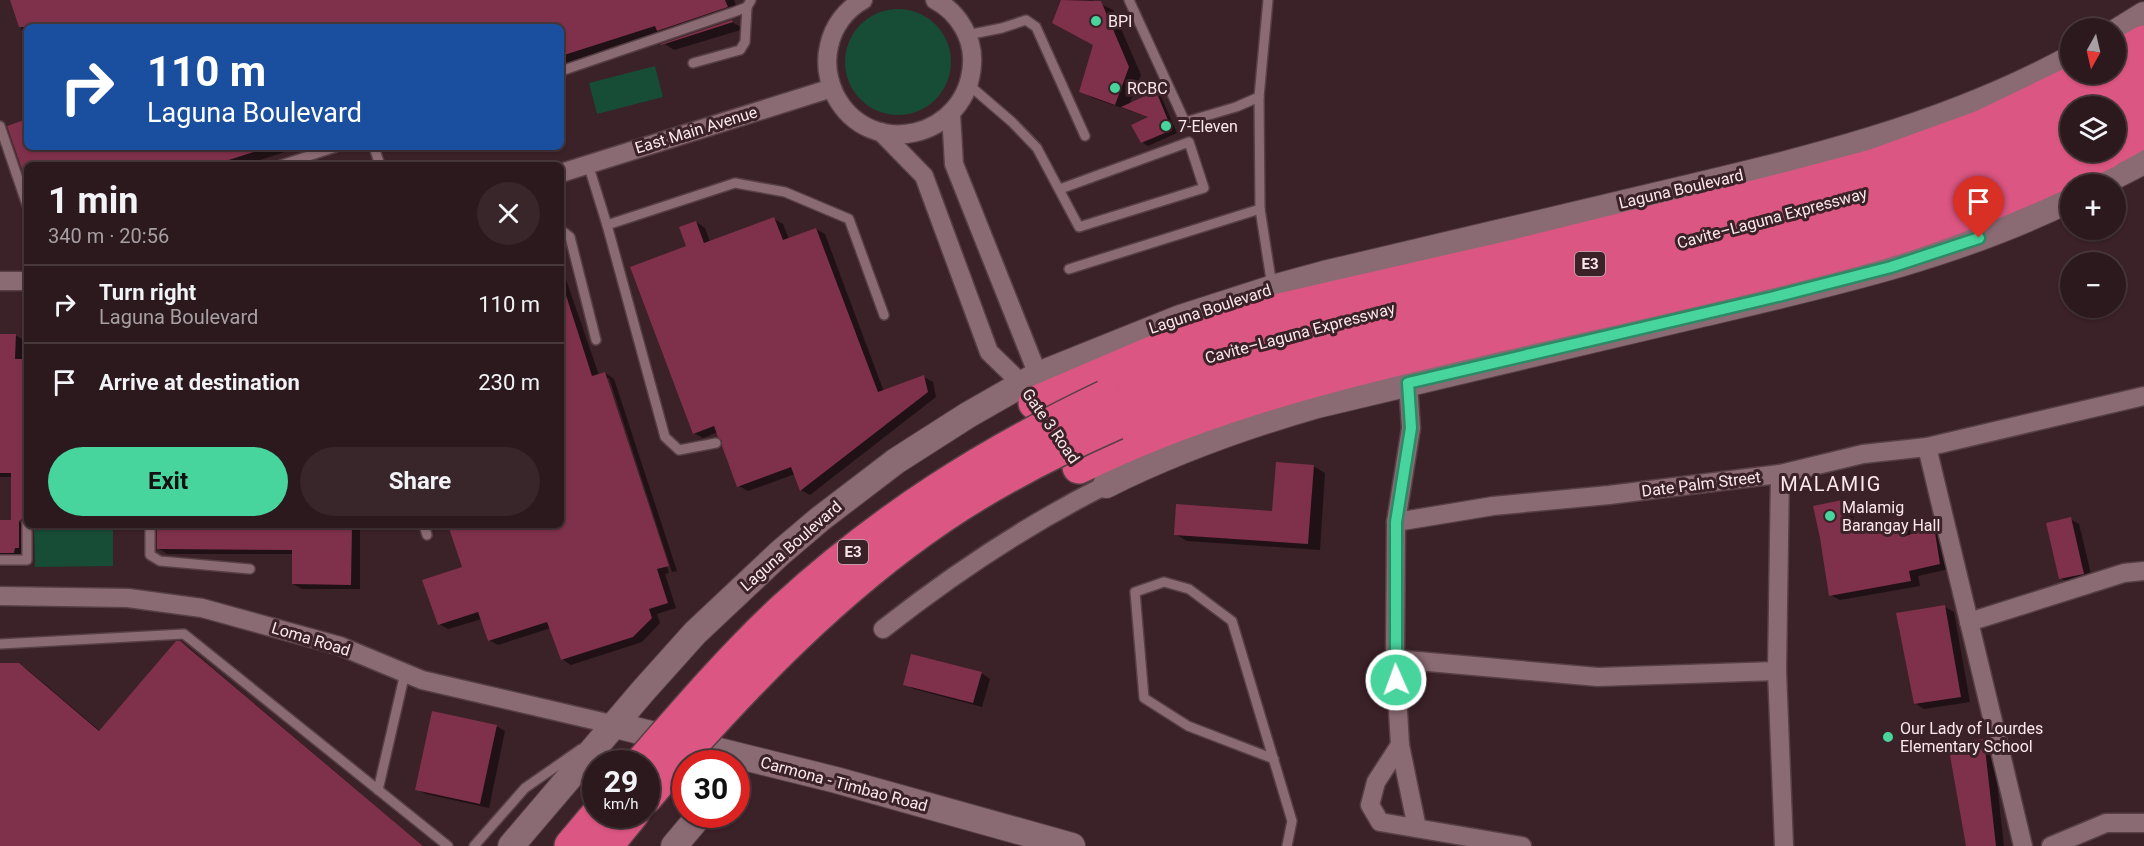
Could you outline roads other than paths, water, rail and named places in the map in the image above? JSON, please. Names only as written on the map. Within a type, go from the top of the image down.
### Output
[{"type":"highway","points":[[2126,53],[2144,42]]},
{"type":"highway","points":[[2102,96],[2144,72]]},
{"type":"highway","points":[[1037,389],[1264,314],[1537,250],[1873,166],[1981,127],[2070,84]]},
{"type":"highway","points":[[2126,114],[2144,104]]},
{"type":"highway","name":"Cavite–Laguna Expressway","points":[[660,764],[721,711],[791,639],[840,595],[899,548],[942,516],[1028,465],[1111,410],[1192,363],[1316,326],[1536,277],[1840,202],[1940,170],[2060,119]]},
{"type":"highway","points":[[2126,141],[2144,131]]},
{"type":"highway","name":"Cavite–Laguna Expressway","points":[[1111,410],[1181,396],[1231,378],[1344,346],[1739,255],[1847,227],[1947,195],[2060,148]]},
{"type":"highway","points":[[1094,470],[1183,422],[1321,378],[1857,250],[1992,203],[2086,162]]},
{"type":"highway","points":[[571,846],[586,828]]},
{"type":"highway","points":[[606,846],[621,828]]},
{"type":"main road","points":[[2126,26],[2144,15]]},
{"type":"main road","name":"Laguna Boulevard","points":[[511,846],[694,633],[747,582],[820,519],[896,461],[1158,326],[1273,288],[1324,274],[1738,176],[1862,144],[1949,114],[2060,64]]},
{"type":"main road","points":[[2119,174],[2144,161]]},
{"type":"main road","points":[[1094,470],[1144,466],[1242,428],[1317,405],[1774,297],[1891,267],[1979,238],[2060,203]]},
{"type":"main road","name":"Gate 3 Road","points":[[1037,389],[1094,470]]},
{"type":"main road","name":"Carmona - Timbao Road","points":[[615,725],[694,750]]},
{"type":"main road","name":"Carmona - Timbao Road","points":[[750,766],[836,780],[1017,838],[1072,846]]},
{"type":"main road","points":[[674,846],[689,828]]},
{"type":"street","points":[[863,0],[841,19],[830,40],[827,64],[832,88],[840,103],[851,116],[865,126],[881,132],[902,135],[933,127],[951,114],[959,105],[969,85],[972,59],[967,34],[957,18],[943,4],[935,0]]},
{"type":"street","name":"East Main Avenue","points":[[564,172],[832,88]]},
{"type":"street","name":"Gate 3 Road","points":[[951,114],[954,164],[1037,389]]},
{"type":"street","name":"Gate 3 Road","points":[[881,132],[924,176],[989,352],[1037,389]]},
{"type":"street","points":[[0,281],[24,281]]},
{"type":"street","points":[[1408,383],[1411,428],[1396,522],[1395,659],[1400,745],[1417,828]]},
{"type":"street","name":"Date Palm Street","points":[[1396,522],[1493,506],[1609,495],[1779,474],[1863,454],[1927,447],[2144,396]]},
{"type":"street","points":[[1927,447],[2023,846]]},
{"type":"street","points":[[883,629],[932,590],[1034,523],[1094,470]]},
{"type":"street","points":[[1779,474],[1778,671],[1784,846]]},
{"type":"street","points":[[1969,622],[2124,573],[2144,570]]},
{"type":"street","name":"Loma Road","points":[[0,596],[128,598],[202,608],[340,646],[422,680],[615,725]]},
{"type":"street","points":[[1395,659],[1598,677],[1778,671]]},
{"type":"street","points":[[1400,745],[1376,782],[1370,805],[1380,822],[1522,846]]},
{"type":"street","points":[[2051,846],[2106,823],[2144,823]]},
{"type":"lane","points":[[1129,0],[1185,122],[1226,111],[1259,97]]},
{"type":"lane","points":[[1268,0],[1259,97],[1260,209],[1273,288]]},
{"type":"lane","points":[[564,70],[749,3],[745,42],[740,50],[693,63]]},
{"type":"lane","points":[[967,34],[1002,28],[1026,20],[1036,27],[1085,136]]},
{"type":"lane","points":[[969,85],[1037,148],[1080,227],[1204,188],[1189,142],[1060,189]]},
{"type":"lane","points":[[0,126],[24,196]]},
{"type":"lane","points":[[290,162],[327,150]]},
{"type":"lane","points":[[588,164],[665,437],[679,450],[716,443]]},
{"type":"lane","points":[[607,225],[735,183],[785,192],[849,219],[884,315]]},
{"type":"lane","points":[[1069,269],[1260,209]]},
{"type":"lane","points":[[564,232],[570,237],[596,340]]},
{"type":"lane","points":[[0,560],[27,560],[27,528]]},
{"type":"lane","points":[[150,528],[150,555],[160,561],[250,569]]},
{"type":"lane","points":[[425,528],[427,535]]},
{"type":"lane","points":[[1274,759],[1188,726],[1144,698],[1135,592],[1164,582],[1189,589],[1232,621],[1274,759],[1292,821],[1287,846]]},
{"type":"lane","points":[[0,644],[184,634],[448,846]]},
{"type":"lane","points":[[378,790],[405,673]]},
{"type":"lane","points":[[474,846],[525,788],[615,725]]},
{"type":"place","name":"BPI","points":[[1096,21]]},
{"type":"place","name":"RCBC","points":[[1115,88]]},
{"type":"place","name":"7-Eleven","points":[[1166,126]]},
{"type":"place","name":"Malamig Barangay Hall","points":[[1830,516]]},
{"type":"place","name":"Our Lady of Lourdes Elementary School","points":[[1888,737]]},
{"type":"district","name":"MALAMIG","points":[[1831,484]]}]
